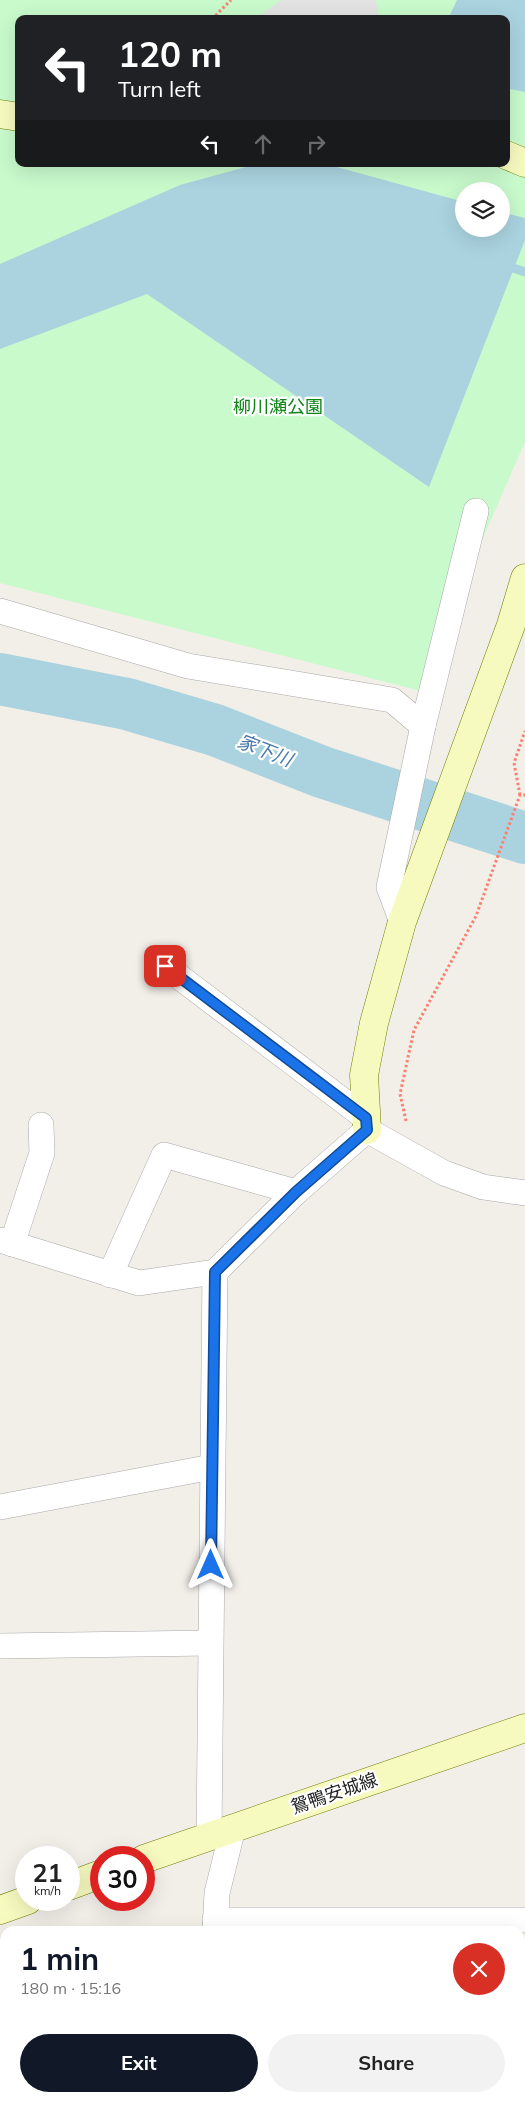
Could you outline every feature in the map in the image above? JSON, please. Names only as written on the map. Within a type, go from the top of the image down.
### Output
[{"type":"street","points":[[0,114],[15,116]]},
{"type":"street","points":[[510,157],[525,163]]},
{"type":"street","points":[[402,922],[389,887],[423,726],[476,511]]},
{"type":"street","points":[[41,1125],[42,1153],[6,1242],[139,1283],[215,1272],[367,1124],[364,1075],[374,1023],[402,922],[511,625],[525,578]]},
{"type":"street","points":[[0,611],[188,666],[392,700],[423,726]]},
{"type":"street","points":[[165,966],[367,1124],[414,1158],[444,1173],[483,1187],[525,1193]]},
{"type":"street","points":[[110,1275],[164,1155],[296,1192]]},
{"type":"street","points":[[215,1272],[210,1643],[221,1832],[215,1926],[295,1926],[525,1920]]},
{"type":"street","points":[[0,1507],[212,1467]]},
{"type":"street","points":[[0,1646],[210,1643]]},
{"type":"street","name":"鴛鴨安城線","points":[[155,1855],[525,1728]]},
{"type":"street","points":[[0,1910],[15,1905]]},
{"type":"path","points":[[216,15],[231,0]]},
{"type":"path","points":[[414,1158],[400,1094],[414,1030],[476,916],[520,795],[514,763],[525,731]]},
{"type":"path","points":[[520,795],[525,795]]},
{"type":"green space","name":"柳川瀬公園","points":[[0,0],[525,0],[525,442],[455,602],[421,691],[0,583]]},
{"type":"shaded area","points":[[281,0],[376,0],[378,15],[260,15]]},
{"type":"water","points":[[457,0],[525,0],[525,92],[510,89],[510,15],[450,15]]},
{"type":"water","points":[[246,167],[337,167],[455,200],[455,237],[510,237],[510,214],[525,218],[525,240],[429,487],[147,294],[0,349],[0,264],[180,185]]},
{"type":"waterway","points":[[504,265],[525,272]]},
{"type":"waterway","name":"家下川","points":[[0,679],[127,704],[215,730],[322,772],[525,838]]},
{"type":"route","points":[[165,966],[366,1118],[367,1130],[296,1192],[215,1272],[211,1565]]}]
